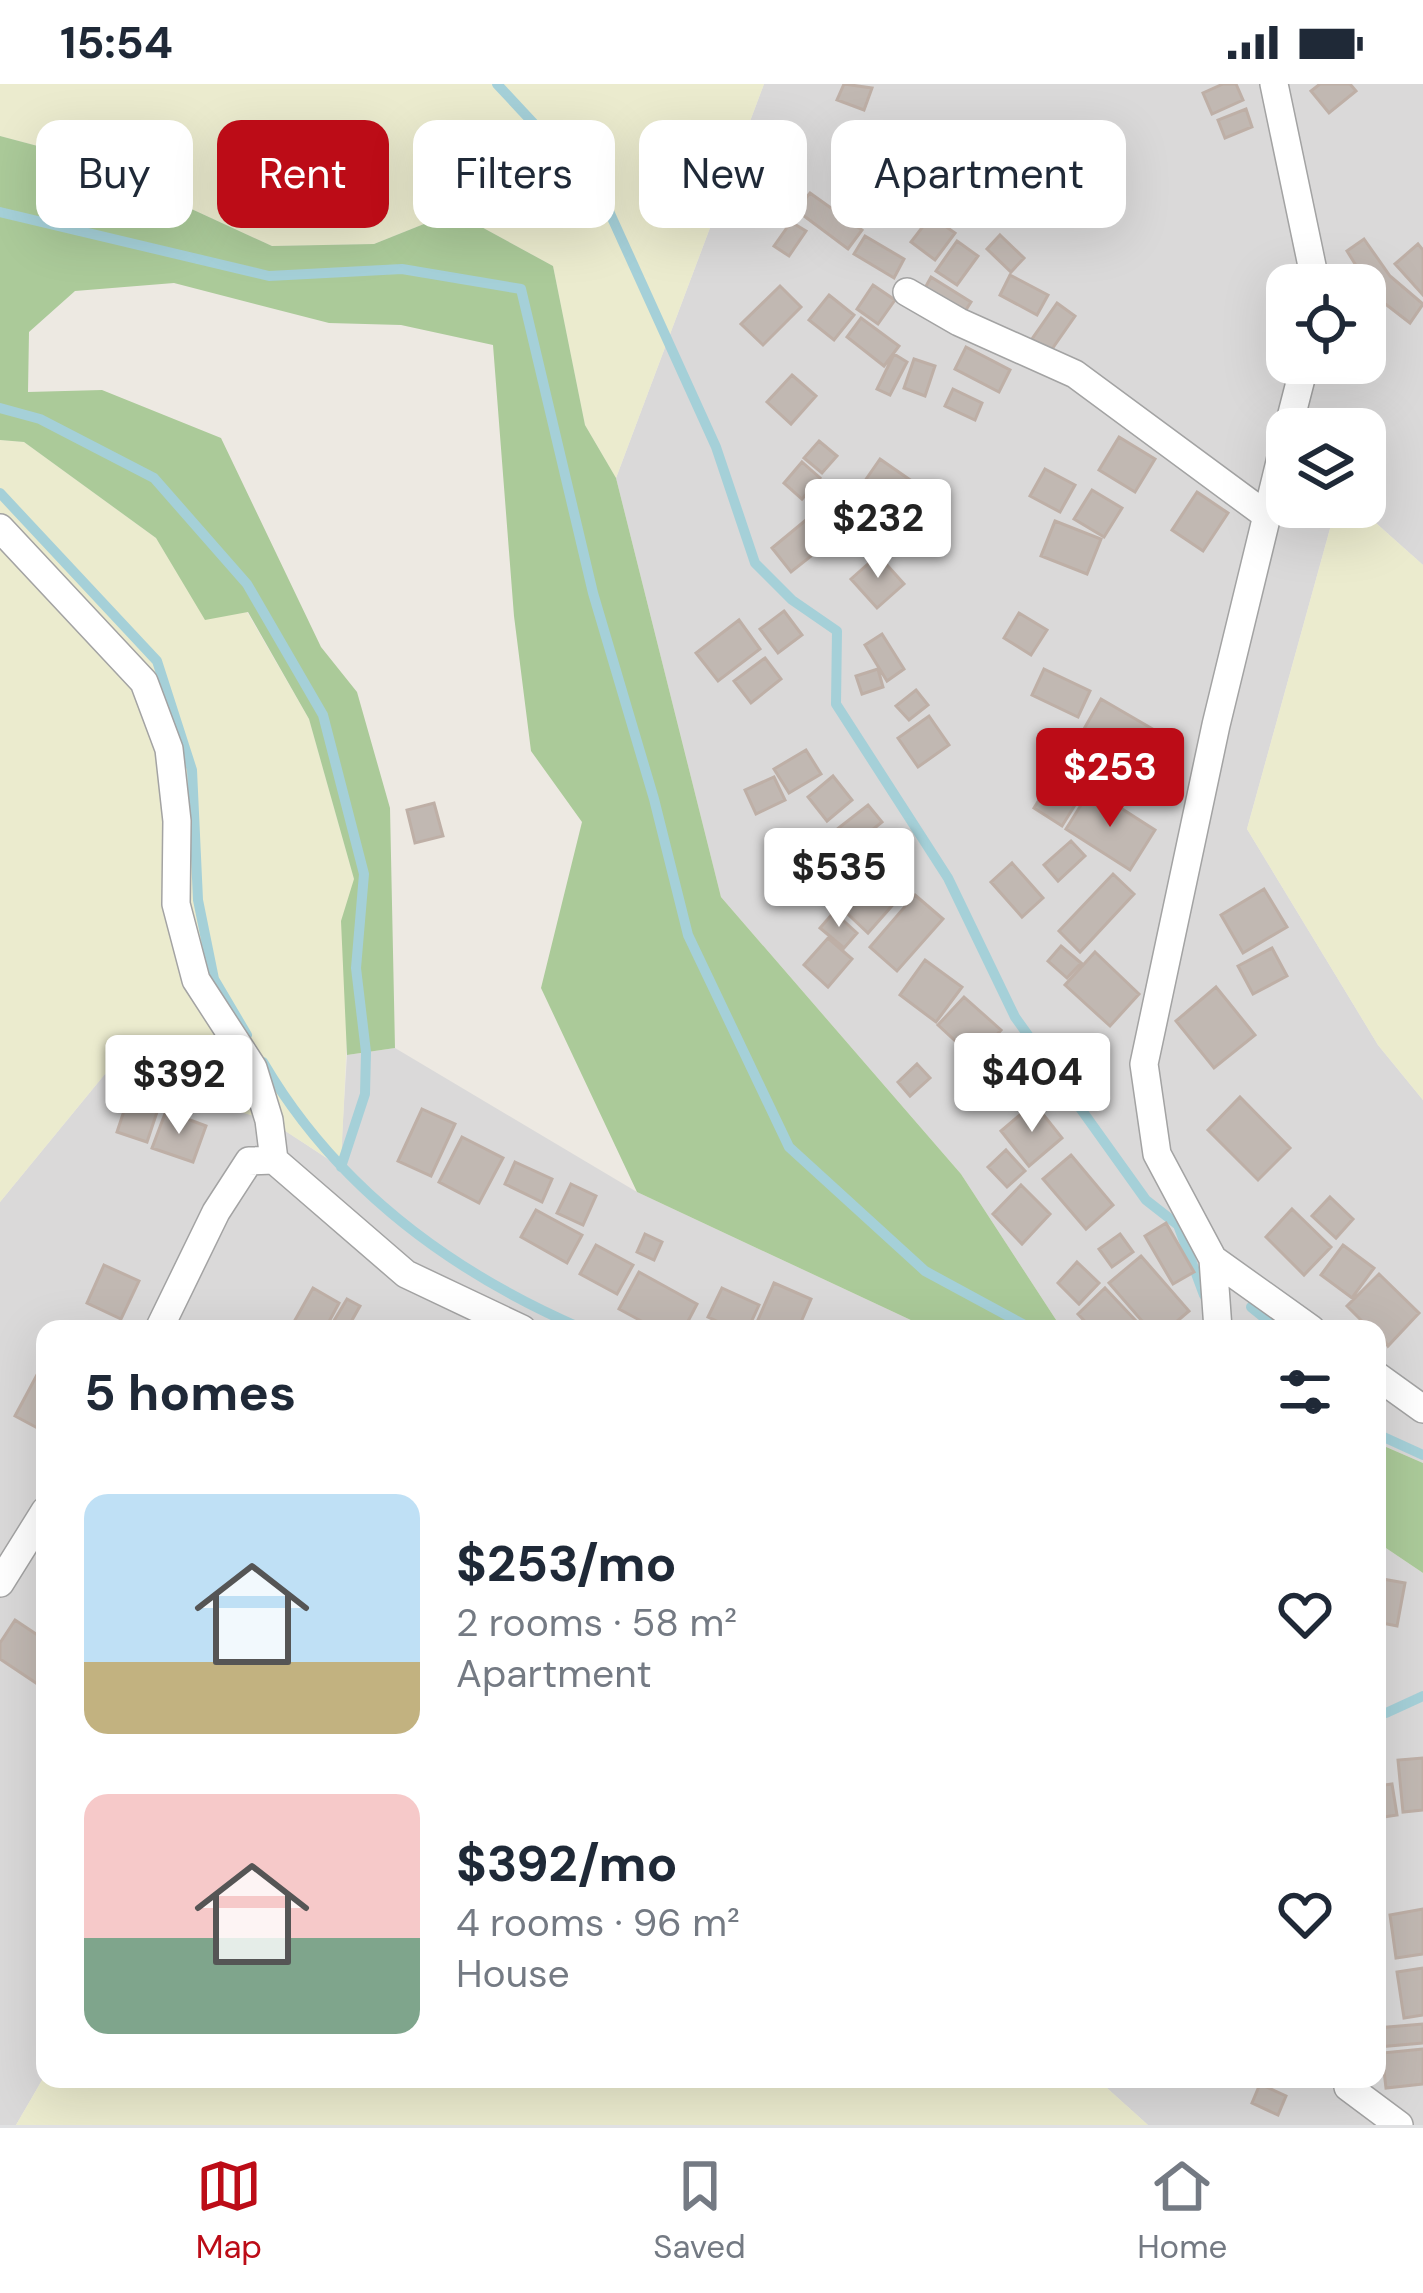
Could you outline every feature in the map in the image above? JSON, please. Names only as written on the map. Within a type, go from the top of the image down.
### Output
[{"type":"street","points":[[1274,84],[1312,264]]},
{"type":"street","points":[[907,292],[959,322],[1075,374],[1266,515],[1144,1064],[1157,1154],[1214,1259],[1217,1320]]},
{"type":"street","points":[[0,528],[144,682],[169,749],[177,821],[176,904],[196,980],[253,1068],[274,1160],[406,1274],[503,1320]]},
{"type":"street","points":[[163,1320],[216,1213],[249,1161],[274,1160]]},
{"type":"street","points":[[1214,1259],[1299,1320]]},
{"type":"street","points":[[1386,1382],[1423,1409]]},
{"type":"street","points":[[0,1583],[36,1525]]},
{"type":"street","points":[[1349,2088],[1400,2125]]},
{"type":"shaded area","points":[[764,84],[1423,84],[1423,565],[1382,528],[1386,528],[1386,408],[1266,408],[1266,528],[1330,528],[1247,829],[1378,1045],[1423,1100],[1423,1463],[1386,1447],[1386,1320],[1056,1320],[961,1174],[721,897],[616,478],[710,228],[807,228],[807,120],[750,120]]},
{"type":"shaded area","points":[[395,1048],[637,1192],[911,1320],[36,1320],[37,2088],[16,2125],[0,2125],[0,1202],[105,1074],[269,1120],[340,1167],[347,1055]]},
{"type":"shaded area","points":[[1386,1548],[1423,1573],[1423,2125],[1148,2125],[1107,2088],[1386,2088]]},
{"type":"green space","points":[[0,84],[764,84],[750,120],[639,120],[639,228],[710,228],[616,478],[585,425],[553,266],[483,228],[615,228],[615,120],[413,120],[414,228],[374,244],[272,246],[233,228],[389,228],[389,120],[217,120],[217,221],[193,210],[193,120],[36,120],[36,146],[0,136]]},
{"type":"green space","points":[[0,136],[36,146],[36,228],[193,228],[193,210],[217,221],[217,228],[233,228],[272,246],[374,244],[414,228],[483,228],[553,266],[585,425],[616,478],[721,897],[961,1174],[1056,1320],[911,1320],[637,1192],[541,988],[582,822],[531,751],[514,616],[493,345],[401,325],[329,323],[174,283],[75,291],[29,332],[28,392],[102,390],[221,438],[321,647],[357,692],[390,808],[395,1048],[347,1055],[341,921],[354,879],[309,719],[248,612],[205,620],[156,538],[24,442],[0,440]]},
{"type":"green space","points":[[0,440],[24,442],[156,538],[205,619],[247,612],[309,719],[354,879],[341,1167],[268,1120],[105,1074],[0,1202]]},
{"type":"green space","points":[[1330,528],[1382,528],[1423,565],[1423,1100],[1378,1045],[1247,829]]},
{"type":"green space","points":[[1386,1447],[1423,1463],[1423,1573],[1386,1548]]},
{"type":"green space","points":[[37,2088],[1107,2088],[1148,2125],[16,2125]]},
{"type":"building","points":[[844,84],[872,88],[864,110],[837,100]]},
{"type":"building","points":[[1236,84],[1243,100],[1212,114],[1203,93]]},
{"type":"building","points":[[1320,84],[1350,84],[1356,91],[1329,113],[1311,91]]},
{"type":"building","points":[[1246,109],[1252,127],[1225,138],[1218,120]]},
{"type":"building","points":[[810,193],[831,208],[831,228],[862,230],[848,249],[807,218]]},
{"type":"building","points":[[787,228],[806,231],[789,256],[774,246]]},
{"type":"building","points":[[922,228],[948,228],[955,233],[935,260],[911,242]]},
{"type":"building","points":[[1000,235],[1024,258],[1011,272],[987,249]]},
{"type":"building","points":[[865,236],[904,259],[894,278],[854,254]]},
{"type":"building","points":[[1364,239],[1382,264],[1355,264],[1347,251]]},
{"type":"building","points":[[957,241],[978,256],[957,285],[936,271]]},
{"type":"building","points":[[1418,244],[1423,250],[1423,295],[1395,264]]},
{"type":"building","points":[[1386,270],[1423,304],[1410,323],[1386,304]]},
{"type":"building","points":[[1010,275],[1048,295],[1037,315],[1000,295]]},
{"type":"building","points":[[931,277],[971,302],[964,313],[925,288]]},
{"type":"building","points":[[873,285],[895,300],[878,324],[857,309]]},
{"type":"building","points":[[780,286],[801,307],[763,345],[741,324]]},
{"type":"building","points":[[829,295],[854,315],[834,340],[809,320]]},
{"type":"building","points":[[1057,303],[1075,316],[1050,352],[1032,339]]},
{"type":"building","points":[[861,318],[899,346],[884,366],[847,337]]},
{"type":"building","points":[[966,347],[1010,370],[999,392],[955,369]]},
{"type":"building","points":[[894,354],[907,362],[890,395],[877,389]]},
{"type":"building","points":[[914,359],[935,366],[925,396],[904,388]]},
{"type":"building","points":[[792,375],[816,396],[791,424],[767,402]]},
{"type":"building","points":[[953,389],[982,403],[975,420],[945,406]]},
{"type":"building","points":[[1119,437],[1155,459],[1135,492],[1099,470]]},
{"type":"building","points":[[819,441],[837,456],[822,473],[804,458]]},
{"type":"building","points":[[880,459],[913,482],[895,508],[862,485]]},
{"type":"building","points":[[802,462],[820,478],[802,499],[784,483]]},
{"type":"building","points":[[1045,469],[1075,485],[1060,512],[1030,496]]},
{"type":"building","points":[[855,487],[881,505],[867,524],[842,506]]},
{"type":"building","points":[[1092,490],[1122,508],[1104,537],[1074,519]]},
{"type":"building","points":[[1197,492],[1228,513],[1203,551],[1172,530]]},
{"type":"building","points":[[806,520],[825,545],[791,572],[772,548]]},
{"type":"building","points":[[1055,521],[1101,539],[1087,574],[1041,556]]},
{"type":"building","points":[[878,555],[904,584],[877,608],[851,579]]},
{"type":"building","points":[[784,611],[802,635],[778,653],[760,629]]},
{"type":"building","points":[[1019,613],[1047,630],[1031,655],[1004,638]]},
{"type":"building","points":[[739,620],[760,649],[718,681],[696,653]]},
{"type":"building","points":[[882,634],[904,669],[887,681],[865,645]]},
{"type":"building","points":[[765,658],[781,679],[751,703],[734,681]]},
{"type":"building","points":[[878,669],[883,687],[862,694],[856,676]]},
{"type":"building","points":[[1044,669],[1090,691],[1078,717],[1032,695]]},
{"type":"building","points":[[916,690],[928,705],[909,720],[896,706]]},
{"type":"building","points":[[1101,699],[1163,735],[1142,772],[1080,736]]},
{"type":"building","points":[[929,716],[949,745],[918,767],[898,738]]},
{"type":"building","points":[[806,750],[821,774],[789,793],[774,769]]},
{"type":"building","points":[[1123,769],[1160,783],[1154,799],[1117,784]]},
{"type":"building","points":[[833,776],[852,800],[827,821],[808,797]]},
{"type":"building","points":[[774,777],[785,800],[756,814],[745,790]]},
{"type":"building","points":[[1047,787],[1075,805],[1062,826],[1034,808]]},
{"type":"building","points":[[1091,789],[1155,830],[1130,870],[1066,829]]},
{"type":"building","points":[[434,803],[443,836],[415,843],[407,810]]},
{"type":"building","points":[[868,805],[882,822],[850,848],[836,830]]},
{"type":"building","points":[[1071,841],[1085,856],[1058,881],[1044,865]]},
{"type":"building","points":[[1012,863],[1043,898],[1022,917],[991,882]]},
{"type":"building","points":[[863,869],[897,900],[868,933],[834,901]]},
{"type":"building","points":[[1113,874],[1134,894],[1080,952],[1059,931]]},
{"type":"building","points":[[1264,889],[1287,927],[1243,953],[1221,915]]},
{"type":"building","points":[[915,895],[943,919],[897,971],[870,947]]},
{"type":"building","points":[[834,912],[857,933],[844,948],[820,928]]},
{"type":"building","points":[[828,938],[852,959],[828,987],[804,965]]},
{"type":"building","points":[[1061,946],[1081,963],[1067,978],[1048,961]]},
{"type":"building","points":[[1272,948],[1287,976],[1253,994],[1238,966]]},
{"type":"building","points":[[1095,952],[1139,994],[1110,1026],[1065,985]]},
{"type":"building","points":[[925,960],[962,987],[936,1022],[900,995]]},
{"type":"building","points":[[1216,987],[1255,1035],[1214,1068],[1176,1021]]},
{"type":"building","points":[[964,997],[1001,1030],[975,1059],[938,1025]]},
{"type":"building","points":[[917,1064],[930,1078],[910,1096],[898,1082]]},
{"type":"building","points":[[1240,1097],[1290,1148],[1258,1180],[1208,1130]]},
{"type":"building","points":[[128,1099],[158,1109],[147,1142],[117,1132]]},
{"type":"building","points":[[1034,1103],[1062,1138],[1029,1166],[1001,1131]]},
{"type":"building","points":[[422,1109],[455,1124],[431,1176],[398,1161]]},
{"type":"building","points":[[166,1111],[206,1126],[193,1162],[152,1148]]},
{"type":"building","points":[[462,1137],[503,1158],[479,1203],[439,1182]]},
{"type":"building","points":[[1006,1150],[1025,1171],[1007,1187],[988,1167]]},
{"type":"building","points":[[1071,1155],[1113,1205],[1086,1229],[1043,1179]]},
{"type":"building","points":[[515,1162],[552,1179],[542,1202],[505,1184]]},
{"type":"building","points":[[571,1184],[596,1196],[583,1225],[557,1213]]},
{"type":"building","points":[[1021,1185],[1050,1214],[1022,1244],[993,1214]]},
{"type":"building","points":[[1330,1197],[1353,1219],[1336,1238],[1312,1216]]},
{"type":"building","points":[[1292,1209],[1331,1247],[1304,1275],[1266,1237]]},
{"type":"building","points":[[536,1210],[582,1235],[567,1263],[521,1237]]},
{"type":"building","points":[[1166,1223],[1194,1272],[1173,1284],[1145,1236]]},
{"type":"building","points":[[645,1234],[662,1242],[654,1260],[637,1252]]},
{"type":"building","points":[[1120,1234],[1133,1252],[1112,1267],[1099,1249]]},
{"type":"building","points":[[596,1245],[633,1265],[617,1294],[580,1274]]},
{"type":"building","points":[[1343,1245],[1374,1268],[1352,1298],[1321,1275]]},
{"type":"building","points":[[1141,1256],[1189,1311],[1178,1320],[1141,1320],[1109,1283]]},
{"type":"building","points":[[1077,1262],[1099,1283],[1079,1304],[1058,1283]]},
{"type":"building","points":[[104,1265],[139,1281],[121,1319],[87,1303]]},
{"type":"building","points":[[639,1272],[697,1304],[689,1320],[639,1320],[619,1309]]},
{"type":"building","points":[[1379,1274],[1419,1313],[1388,1346],[1386,1320],[1361,1320],[1347,1306]]},
{"type":"building","points":[[774,1283],[811,1299],[802,1320],[758,1320]]},
{"type":"building","points":[[313,1288],[339,1303],[330,1320],[295,1320]]},
{"type":"building","points":[[722,1288],[759,1305],[752,1320],[708,1317]]},
{"type":"building","points":[[1105,1288],[1135,1320],[1084,1320],[1078,1314]]},
{"type":"building","points":[[347,1299],[360,1306],[352,1320],[334,1320]]},
{"type":"building","points":[[36,1377],[36,1427],[15,1416]]},
{"type":"building","points":[[1386,1580],[1405,1583],[1397,1626],[1386,1624]]},
{"type":"building","points":[[15,1620],[36,1634],[36,1683],[0,1659],[0,1643]]},
{"type":"building","points":[[1423,1758],[1423,1810],[1403,1812],[1398,1760]]},
{"type":"building","points":[[1392,1784],[1397,1815],[1386,1817],[1386,1785]]},
{"type":"building","points":[[1423,1909],[1423,1954],[1396,1958],[1390,1915]]},
{"type":"building","points":[[1423,1968],[1423,2015],[1404,2018],[1397,1972]]},
{"type":"building","points":[[1423,2024],[1423,2043],[1386,2046],[1386,2027]]},
{"type":"building","points":[[1423,2049],[1423,2084],[1386,2088],[1386,2053]]},
{"type":"building","points":[[1258,2088],[1286,2096],[1278,2115],[1252,2103]]},
{"type":"waterway","points":[[497,84],[603,198],[716,447],[755,563],[792,600],[837,631],[836,704],[948,878],[1015,1017],[1146,1200],[1178,1225],[1204,1295]]},
{"type":"waterway","points":[[0,212],[269,276],[402,269],[521,289],[593,593],[654,799],[688,935],[789,1147],[925,1271],[1015,1320]]},
{"type":"waterway","points":[[0,408],[40,419],[154,478],[247,584],[323,715],[364,874],[356,968],[366,1052],[365,1094],[341,1167]]},
{"type":"waterway","points":[[0,493],[157,661],[192,770],[198,900],[214,979],[247,1035]]},
{"type":"waterway","points":[[263,1062],[325,1148],[401,1221],[488,1281],[564,1320]]},
{"type":"waterway","points":[[1251,1307],[1267,1320]]},
{"type":"waterway","points":[[1386,1438],[1423,1455]]},
{"type":"waterway","points":[[1386,1713],[1423,1696]]}]
